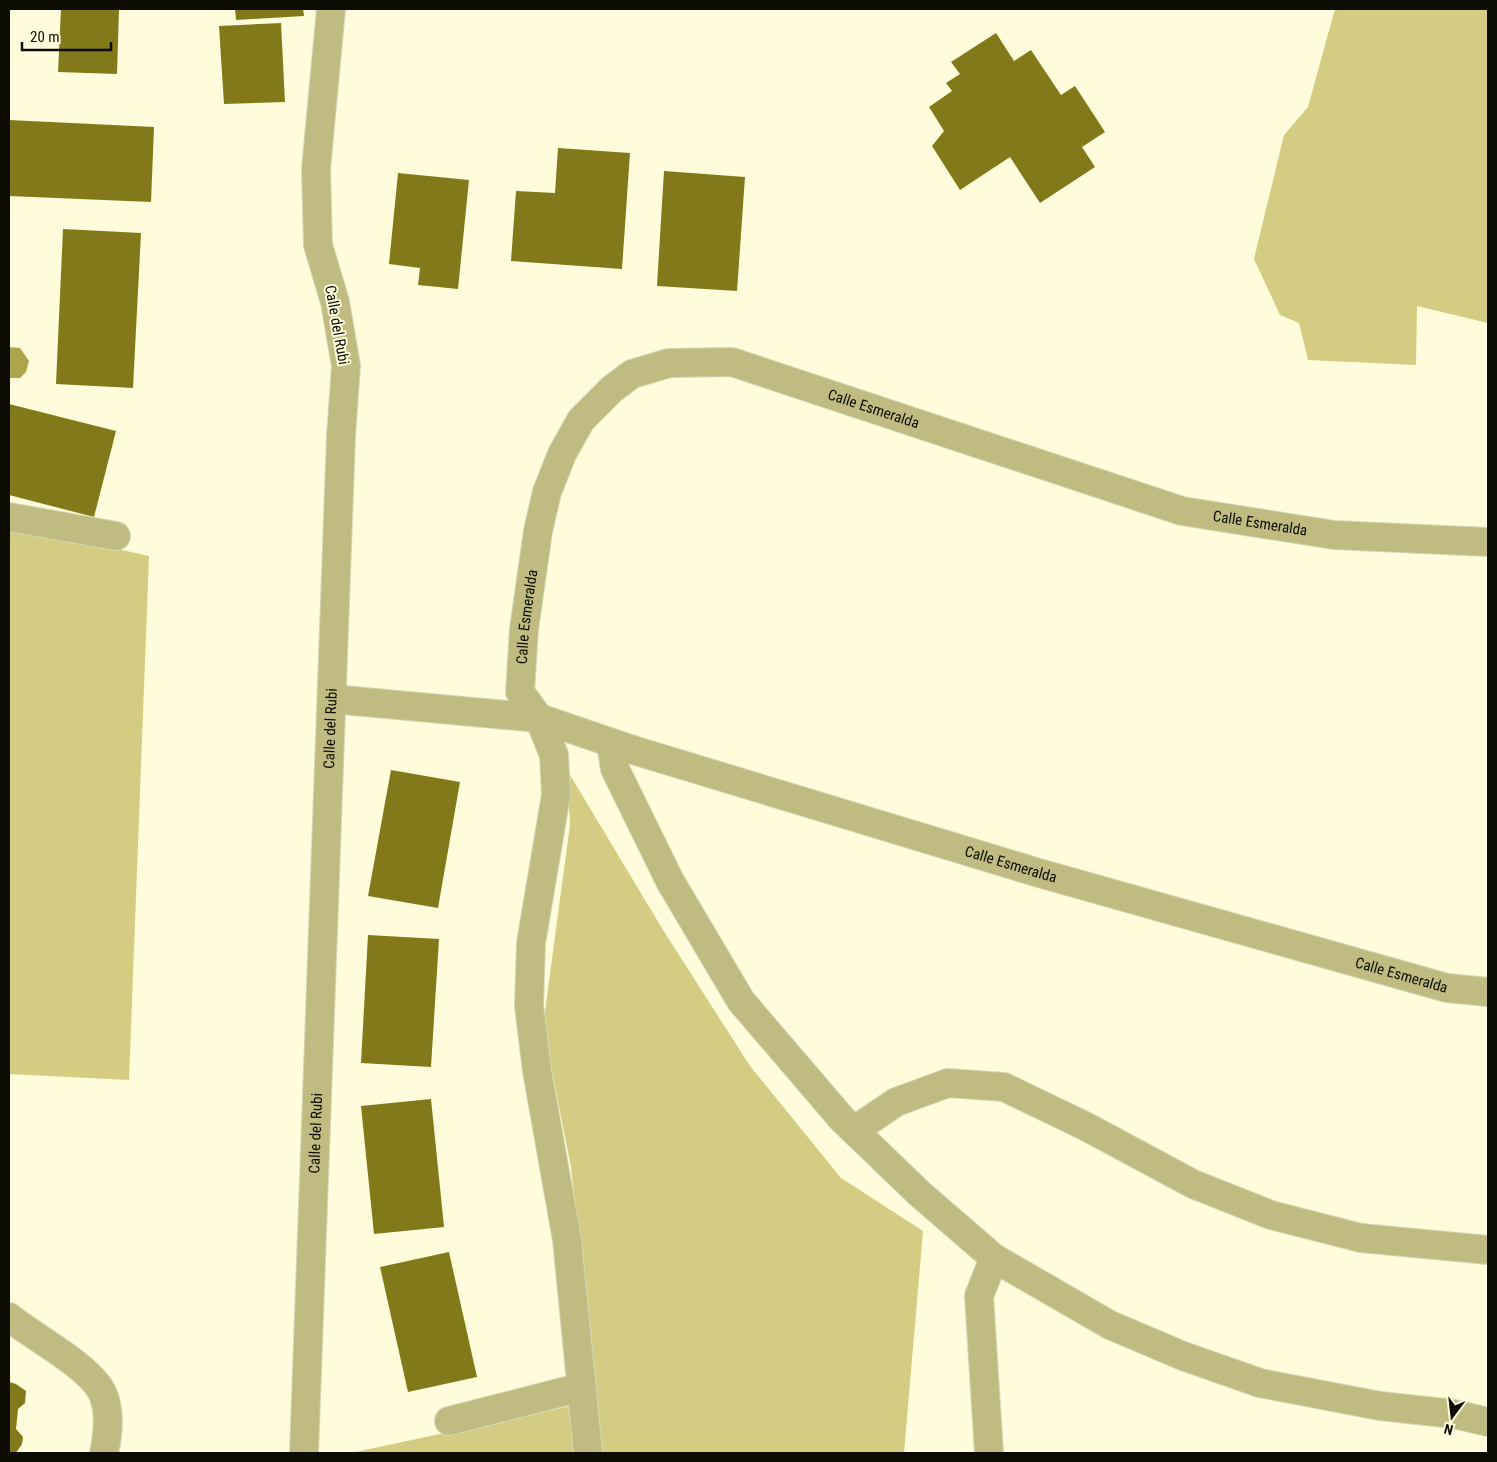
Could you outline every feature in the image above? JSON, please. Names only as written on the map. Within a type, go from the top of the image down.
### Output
[{"type":"street","name":"Calle del Rubi","points":[[304,1453],[341,436],[346,366],[335,302],[318,245],[316,168],[331,9]]},
{"type":"street","name":"Calle Esmeralda","points":[[539,718],[520,692],[524,629],[538,531],[547,492],[562,454],[581,420],[612,389],[632,374],[669,362],[732,362],[1182,511],[1334,534],[1488,542]]},
{"type":"street","points":[[9,517],[116,536]]},
{"type":"street","name":"Calle Esmeralda","points":[[332,698],[539,718],[611,743],[1049,876],[1447,988],[1488,992]]},
{"type":"street","points":[[539,718],[554,754],[556,795],[531,943],[529,1006],[538,1071],[567,1240],[588,1453]]},
{"type":"street","points":[[611,743],[615,769],[670,881],[741,1001],[855,1130],[920,1194],[994,1258],[1110,1325],[1183,1356],[1260,1383],[1380,1406],[1454,1414],[1488,1422]]},
{"type":"street","points":[[855,1130],[896,1102],[948,1083],[1004,1088],[1085,1126],[1193,1184],[1271,1215],[1361,1238],[1488,1250]]},
{"type":"street","points":[[988,1453],[979,1296],[994,1258]]},
{"type":"street","points":[[9,1317],[82,1370],[102,1392],[108,1418],[104,1453]]},
{"type":"street","points":[[449,1421],[582,1387]]},
{"type":"shaded area","points":[[1335,9],[1488,9],[1488,323],[1417,306],[1416,365],[1308,360],[1299,323],[1280,315],[1254,259],[1284,135],[1308,107]]},
{"type":"shaded area","points":[[9,347],[20,348],[29,361],[26,372],[20,378],[9,378]]},
{"type":"shaded area","points":[[9,525],[149,556],[129,1080],[9,1074]]},
{"type":"shaded area","points":[[567,770],[663,930],[750,1066],[841,1178],[923,1231],[904,1453],[600,1453],[571,1167],[543,1026],[570,825]]},
{"type":"shaded area","points":[[575,1405],[577,1453],[351,1453]]},
{"type":"building","points":[[61,9],[119,9],[117,74],[58,72]]},
{"type":"building","points":[[235,9],[303,9],[304,16],[236,20]]},
{"type":"building","points":[[281,23],[285,102],[224,104],[219,26]]},
{"type":"building","points":[[996,33],[1014,61],[1031,50],[1061,95],[1075,86],[1105,132],[1082,147],[1095,167],[1040,203],[1010,157],[960,190],[932,146],[944,131],[929,107],[952,91],[946,83],[960,74],[951,62]]},
{"type":"building","points":[[9,120],[154,127],[151,202],[9,196]]},
{"type":"building","points":[[558,148],[630,153],[622,269],[511,261],[516,191],[555,193]]},
{"type":"building","points":[[664,171],[745,177],[737,291],[657,286]]},
{"type":"building","points":[[398,173],[469,180],[458,289],[418,285],[420,268],[389,264]]},
{"type":"building","points":[[63,229],[141,233],[133,388],[56,384]]},
{"type":"building","points":[[9,404],[116,431],[94,517],[9,495]]},
{"type":"building","points":[[391,770],[460,782],[438,908],[368,896]]},
{"type":"building","points":[[368,935],[439,939],[431,1067],[361,1063]]},
{"type":"building","points":[[431,1099],[444,1227],[374,1234],[361,1106]]},
{"type":"building","points":[[449,1252],[477,1377],[408,1392],[380,1267]]},
{"type":"building","points":[[9,1382],[16,1384],[26,1391],[25,1403],[18,1409],[16,1429],[23,1437],[22,1444],[16,1453],[9,1453]]}]
